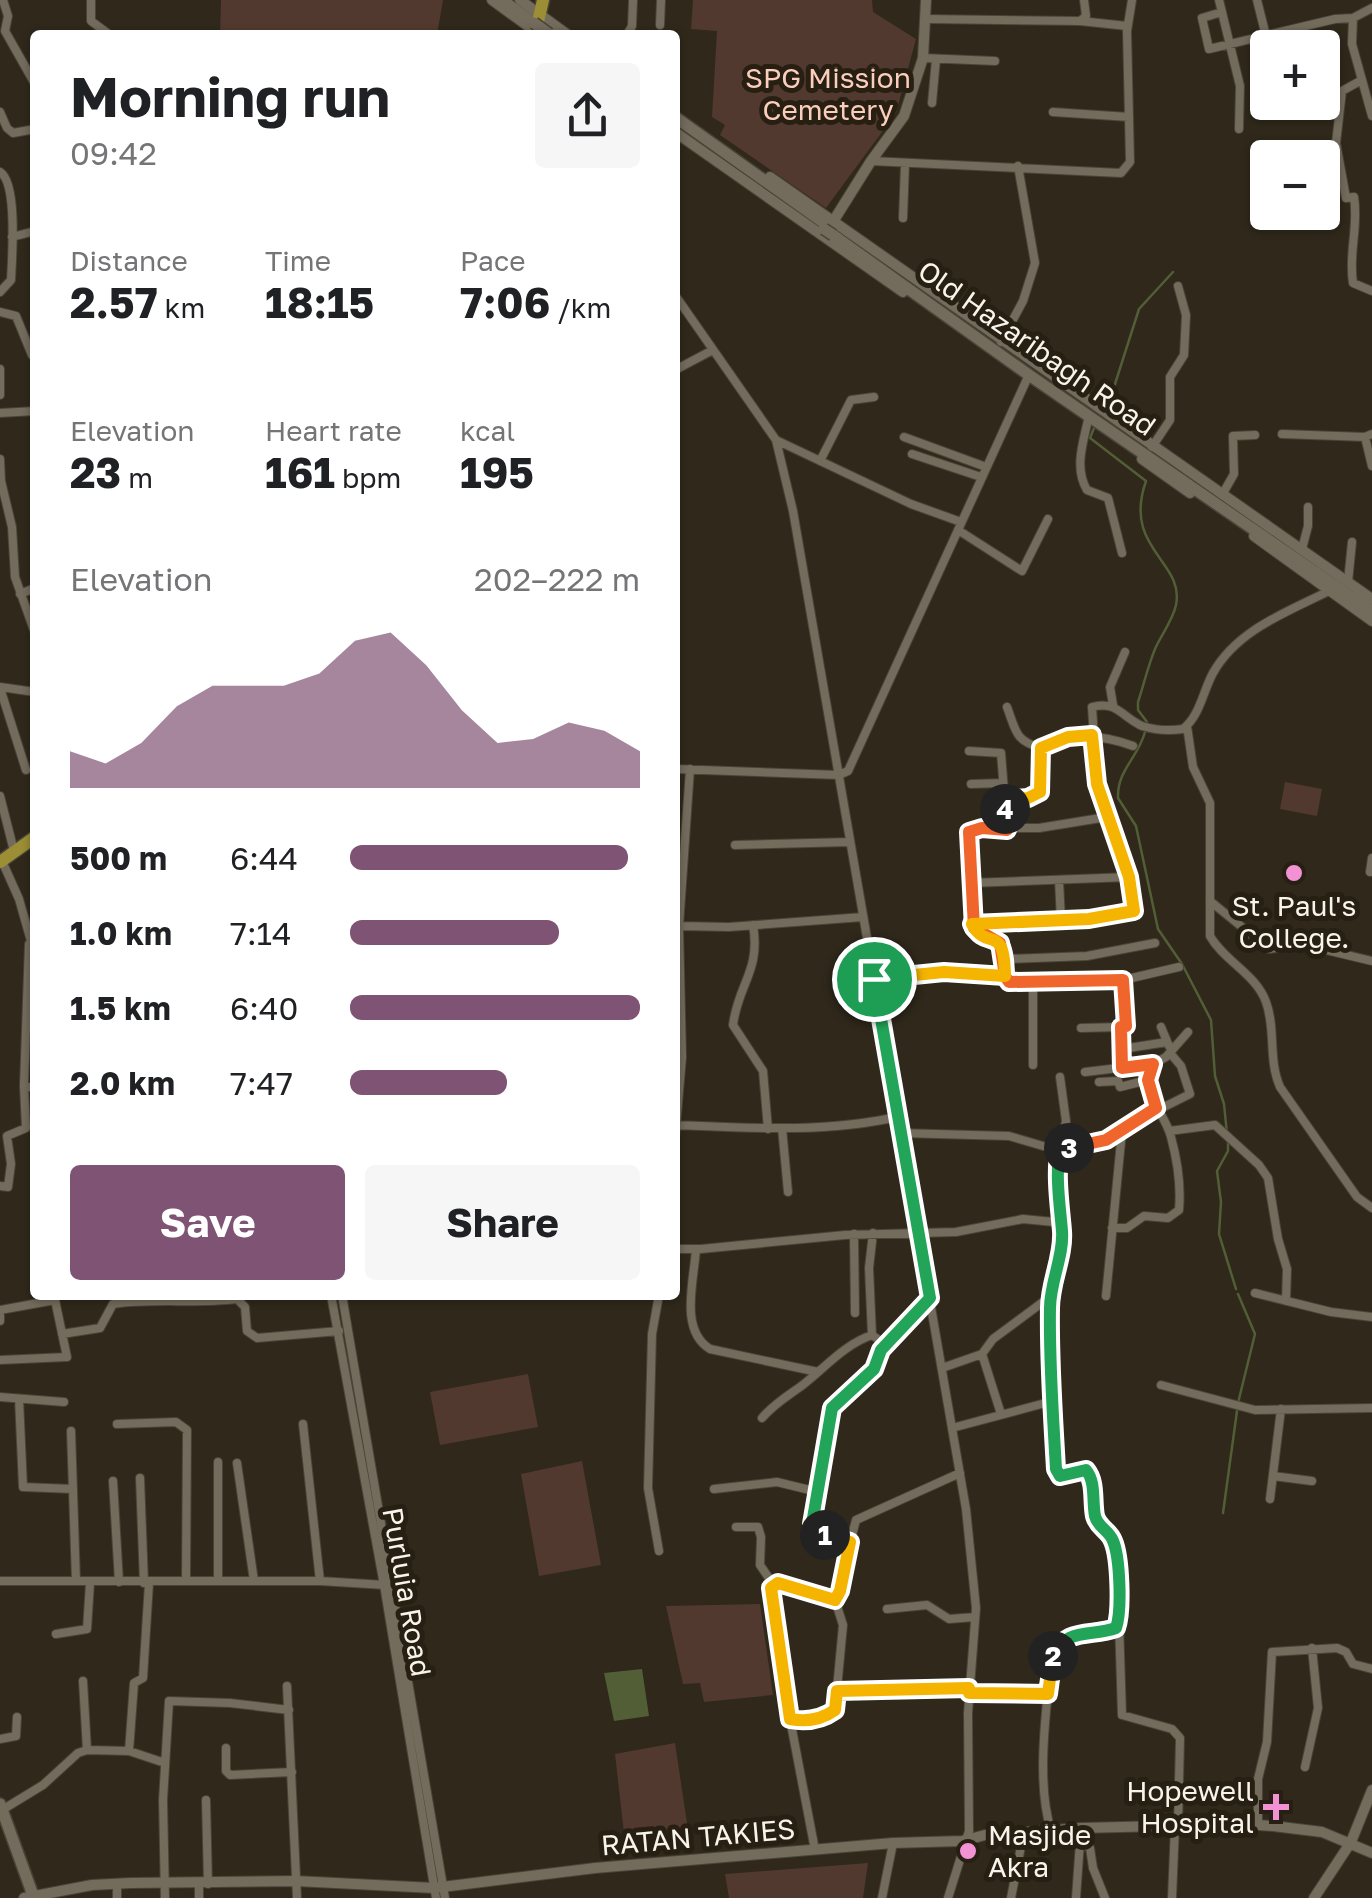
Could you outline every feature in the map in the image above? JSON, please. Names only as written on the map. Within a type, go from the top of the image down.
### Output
[{"type":"main road","points":[[502,0],[543,27]]},
{"type":"main road","points":[[511,0],[543,27]]},
{"type":"main road","points":[[543,27],[551,0]]},
{"type":"main road","name":"Old Hazaribagh Road","points":[[680,121],[1099,420],[1372,605]]},
{"type":"main road","points":[[5,858],[30,840]]},
{"type":"main road","points":[[1,1807],[31,1897]]},
{"type":"street","points":[[3,0],[8,16],[5,31],[30,75]]},
{"type":"street","points":[[92,0],[91,21],[103,30]]},
{"type":"street","points":[[492,0],[543,27]]},
{"type":"street","points":[[520,0],[543,27]]},
{"type":"street","points":[[630,30],[632,0]]},
{"type":"street","points":[[660,25],[661,0]]},
{"type":"street","points":[[830,230],[870,161],[904,116],[924,58],[926,0]]},
{"type":"street","points":[[1080,22],[1086,16],[1084,0]]},
{"type":"street","points":[[870,161],[1121,173],[1130,162],[1128,26],[1132,0]]},
{"type":"street","points":[[1219,0],[1240,86],[1238,129]]},
{"type":"street","points":[[1257,0],[1264,30]]},
{"type":"street","points":[[1289,30],[1335,18],[1353,18],[1372,8]]},
{"type":"street","points":[[1222,12],[1202,18],[1209,49],[1250,40]]},
{"type":"street","points":[[1353,18],[1352,44],[1372,116]]},
{"type":"street","points":[[928,19],[1128,26]]},
{"type":"street","points":[[924,58],[994,61]]},
{"type":"street","points":[[932,102],[936,59]]},
{"type":"street","points":[[1360,81],[1342,92],[1336,142],[1346,198],[1354,198],[1357,215],[1350,252],[1353,283],[1372,291]]},
{"type":"street","points":[[0,112],[10,132],[30,130]]},
{"type":"street","points":[[1054,112],[1129,118]]},
{"type":"street","points":[[680,135],[1001,342],[1099,420],[1372,621]]},
{"type":"street","points":[[903,218],[905,164]]},
{"type":"street","points":[[1001,342],[1023,301],[1035,263],[1018,166]]},
{"type":"street","points":[[0,172],[8,178],[5,196],[12,236],[11,280],[0,292]]},
{"type":"street","points":[[830,230],[1027,379],[1152,447],[1348,582],[1372,605]]},
{"type":"street","points":[[12,236],[30,232]]},
{"type":"street","points":[[1152,447],[1170,420],[1170,377],[1184,355],[1186,314],[1178,286]]},
{"type":"street","points":[[680,304],[776,440],[793,510],[960,1473],[975,1617],[969,1691],[966,1840],[948,1898]]},
{"type":"street","points":[[0,312],[16,316],[30,350]]},
{"type":"street","points":[[680,367],[711,351]]},
{"type":"street","points":[[0,369],[0,395]]},
{"type":"street","points":[[680,769],[839,775],[848,771],[1027,379]]},
{"type":"street","points":[[820,461],[851,400],[874,397]]},
{"type":"street","points":[[0,413],[30,411]]},
{"type":"street","points":[[1099,420],[1079,460],[1080,477],[1087,490],[1108,498],[1122,553]]},
{"type":"street","points":[[1282,434],[1368,436],[1372,466]]},
{"type":"street","points":[[1222,495],[1234,474],[1233,436],[1255,435]]},
{"type":"street","points":[[904,437],[986,467]]},
{"type":"street","points":[[776,440],[960,526],[1022,571],[1048,519]]},
{"type":"street","points":[[912,454],[982,477]]},
{"type":"street","points":[[0,459],[15,577],[30,620]]},
{"type":"street","points":[[1302,549],[1308,507]]},
{"type":"street","points":[[1348,582],[1352,542]]},
{"type":"street","points":[[0,550],[14,550]]},
{"type":"street","points":[[20,594],[30,590]]},
{"type":"street","points":[[1329,591],[1261,624],[1228,653],[1187,726],[1193,767],[1210,803],[1209,930],[1214,942],[1256,984],[1267,1004],[1274,1070],[1280,1087],[1357,1197],[1372,1208]]},
{"type":"street","points":[[1113,705],[1110,687],[1126,652]]},
{"type":"street","points":[[26,770],[0,688],[30,691]]},
{"type":"street","points":[[972,924],[1062,921],[1134,911],[1129,877],[1097,784],[1092,707],[1113,705],[1144,726],[1173,731],[1187,726]]},
{"type":"street","points":[[1007,708],[1024,743],[1041,748],[1068,737],[1092,735],[1133,746]]},
{"type":"street","points":[[1004,800],[1028,798],[1040,792],[1041,748]]},
{"type":"street","points":[[969,750],[1000,754],[1007,830]]},
{"type":"street","points":[[680,912],[690,769]]},
{"type":"street","points":[[972,784],[1002,783]]},
{"type":"street","points":[[0,796],[5,858],[30,931]]},
{"type":"street","points":[[1107,817],[1048,827],[982,828],[969,832],[972,924],[977,932],[1000,943],[1009,982],[1123,980],[1179,967]]},
{"type":"street","points":[[735,845],[850,842]]},
{"type":"street","points":[[1370,872],[1372,858]]},
{"type":"street","points":[[970,883],[1129,877]]},
{"type":"street","points":[[1059,880],[1062,921]]},
{"type":"street","points":[[1210,901],[1269,950],[1301,944],[1372,961]]},
{"type":"street","points":[[680,926],[863,917]]},
{"type":"street","points":[[753,925],[753,968],[738,1000],[732,1025],[763,1071],[768,1129]]},
{"type":"street","points":[[1004,958],[1087,956],[1154,943]]},
{"type":"street","points":[[0,1186],[8,1187],[11,1164],[7,1136],[26,1128],[26,973],[30,954]]},
{"type":"street","points":[[874,979],[944,972],[1005,976]]},
{"type":"street","points":[[1081,1028],[1126,1026],[1123,980]]},
{"type":"street","points":[[1033,982],[1033,1065]]},
{"type":"street","points":[[680,1009],[680,1071]]},
{"type":"street","points":[[1121,1027],[1122,1068]]},
{"type":"street","points":[[900,1133],[1009,1136],[1060,1148],[1090,1144],[1190,1094],[1161,1027]]},
{"type":"street","points":[[1085,1072],[1153,1064],[1171,1052],[1188,1032]]},
{"type":"street","points":[[1122,1049],[1167,1042]]},
{"type":"street","points":[[1112,1228],[1126,1228],[1144,1216],[1168,1218],[1179,1210],[1170,1132],[1148,1080],[1153,1064]]},
{"type":"street","points":[[1060,1078],[1066,1113],[1060,1148],[1058,1220],[1062,1236],[1051,1296],[1050,1402],[1057,1474],[1088,1472],[1096,1518],[1116,1550],[1122,1715],[1172,1729],[1180,1738],[1172,1898]]},
{"type":"street","points":[[1099,1082],[1118,1081],[1120,1087],[1148,1080]]},
{"type":"street","points":[[24,1086],[30,1087]]},
{"type":"street","points":[[680,1124],[768,1129],[854,1124],[897,1116]]},
{"type":"street","points":[[1170,1132],[1210,1124],[1230,1138],[1268,1178],[1286,1269],[1286,1301]]},
{"type":"street","points":[[782,1128],[788,1192]]},
{"type":"street","points":[[1106,1296],[1122,1131]]},
{"type":"street","points":[[680,1249],[854,1234],[978,1229],[1023,1219],[1058,1220]]},
{"type":"street","points":[[872,1335],[873,1233]]},
{"type":"street","points":[[854,1234],[855,1313]]},
{"type":"street","points":[[696,1249],[692,1327],[700,1342],[710,1349],[818,1372]]},
{"type":"street","points":[[1255,1292],[1331,1312],[1372,1317]]},
{"type":"street","points":[[942,1368],[982,1354],[993,1340],[1051,1296]]},
{"type":"street","points":[[850,1542],[823,1535],[813,1528],[832,1408],[874,1369],[881,1350],[930,1298]]},
{"type":"street","points":[[0,1315],[55,1300],[68,1357],[0,1360]]},
{"type":"street","points":[[62,1334],[100,1328],[112,1304],[144,1300]]},
{"type":"street","points":[[182,1300],[243,1302],[247,1330],[257,1338],[338,1331]]},
{"type":"street","name":"Purluia Road","points":[[332,1300],[388,1585]]},
{"type":"street","name":"Purluia Road","points":[[343,1300],[440,1892]]},
{"type":"street","points":[[658,1300],[652,1334],[648,1488],[659,1551]]},
{"type":"street","points":[[872,1335],[879,1340],[881,1350]]},
{"type":"street","points":[[762,1418],[848,1346],[872,1335]]},
{"type":"street","points":[[982,1354],[1001,1414]]},
{"type":"street","points":[[1161,1384],[1232,1406],[1372,1408]]},
{"type":"street","points":[[0,1397],[64,1402]]},
{"type":"street","points":[[19,1398],[24,1489],[73,1489]]},
{"type":"street","points":[[952,1428],[1050,1402]]},
{"type":"street","points":[[1270,1499],[1281,1409]]},
{"type":"street","points":[[117,1424],[176,1422],[186,1430],[186,1581]]},
{"type":"street","points":[[303,1424],[320,1581]]},
{"type":"street","points":[[71,1431],[76,1582]]},
{"type":"street","points":[[218,1462],[218,1582]]},
{"type":"street","points":[[238,1463],[254,1581]]},
{"type":"street","points":[[790,1719],[811,1721],[835,1710],[843,1625],[835,1600],[856,1520],[960,1473]]},
{"type":"street","points":[[1273,1476],[1312,1481]]},
{"type":"street","points":[[129,1752],[134,1683],[144,1678],[147,1583],[140,1478]]},
{"type":"street","points":[[112,1480],[119,1582]]},
{"type":"street","points":[[714,1490],[769,1482],[818,1492]]},
{"type":"street","points":[[736,1527],[758,1527],[760,1566],[773,1584],[772,1604],[790,1719],[815,1850]]},
{"type":"street","points":[[0,1581],[320,1581],[388,1585]]},
{"type":"street","points":[[56,1634],[87,1630],[90,1582]]},
{"type":"street","points":[[773,1584],[835,1600]]},
{"type":"street","points":[[887,1609],[928,1605],[949,1618],[975,1617]]},
{"type":"street","points":[[1051,1830],[1045,1806],[1051,1662],[1059,1644],[1077,1634],[1116,1628],[1119,1620]]},
{"type":"street","points":[[1306,1767],[1318,1708],[1312,1648]]},
{"type":"street","points":[[1258,1825],[1258,1780],[1267,1742],[1270,1658],[1275,1650],[1342,1648],[1353,1664],[1372,1670]]},
{"type":"street","points":[[82,1681],[87,1750]]},
{"type":"street","points":[[288,1686],[297,1898]]},
{"type":"street","points":[[837,1691],[1048,1694]]},
{"type":"street","points":[[166,1898],[164,1762],[170,1701],[290,1710]]},
{"type":"street","points":[[0,1740],[16,1736],[17,1717]]},
{"type":"street","points":[[226,1748],[226,1771],[230,1775],[292,1772]]},
{"type":"street","points":[[1,1807],[44,1784],[78,1753],[87,1750],[129,1752],[164,1762]]},
{"type":"street","points":[[1314,1898],[1351,1842],[1372,1790]]},
{"type":"street","points":[[200,1898],[206,1800]]},
{"type":"street","name":"RATAN TAKIES","points":[[31,1897],[117,1884],[296,1881],[440,1892],[594,1868],[1081,1828],[1258,1825],[1314,1830],[1372,1853]]},
{"type":"street","points":[[1076,1898],[1081,1828]]},
{"type":"street","points":[[1011,1898],[1024,1831]]},
{"type":"street","points":[[0,1846],[14,1843]]},
{"type":"street","points":[[882,1898],[894,1843]]},
{"type":"street","points":[[1080,1843],[1090,1848],[1105,1898]]},
{"type":"street","points":[[117,1884],[117,1898]]},
{"type":"green space","points":[[221,0],[443,0],[438,30],[220,30]]},
{"type":"green space","name":"SPG Mission Cemetery","points":[[693,0],[872,0],[873,12],[916,39],[896,113],[826,208],[720,135],[725,125],[712,117],[717,31],[691,29]]},
{"type":"green space","points":[[1285,782],[1322,789],[1317,816],[1280,809]]},
{"type":"green space","points":[[528,1374],[538,1427],[440,1445],[430,1392]]},
{"type":"green space","points":[[582,1461],[601,1565],[539,1576],[521,1474]]},
{"type":"green space","points":[[760,1604],[773,1695],[704,1702],[700,1683],[683,1684],[666,1606]]},
{"type":"green space","points":[[675,1743],[690,1843],[626,1851],[615,1754]]},
{"type":"green space","points":[[868,1863],[863,1898],[729,1898],[725,1874]]},
{"type":"shaded area","points":[[642,1669],[649,1716],[614,1721],[604,1673]]},
{"type":"waterway","points":[[1107,409],[1139,309],[1173,272]]},
{"type":"waterway","points":[[1094,428],[1090,438],[1146,481],[1142,523],[1176,590],[1174,611],[1155,649],[1138,702],[1138,710],[1147,722]]},
{"type":"waterway","points":[[1145,732],[1124,772],[1118,798],[1136,826],[1158,929],[1182,964],[1211,1020],[1215,1076],[1224,1104],[1227,1134]]},
{"type":"waterway","points":[[1228,1142],[1228,1151],[1217,1171],[1221,1202],[1219,1234],[1236,1289]]},
{"type":"waterway","points":[[1238,1294],[1255,1334],[1238,1403]]},
{"type":"waterway","points":[[1223,1513],[1237,1411]]},
{"type":"place","name":"St. Paul's College.","points":[[1294,873]]},
{"type":"place","name":"Hopewell Hospital","points":[[1276,1807]]},
{"type":"place","name":"Masjide Akra","points":[[968,1851]]},
{"type":"route","points":[[874,979],[930,1298],[881,1350],[874,1369],[832,1408],[829,1417],[812,1524],[823,1535],[850,1542],[839,1596],[830,1600],[778,1583],[771,1588],[790,1719],[802,1722],[835,1710],[837,1691],[969,1688],[969,1693],[1048,1694],[1051,1662],[1059,1644],[1069,1636],[1111,1630],[1119,1620],[1116,1550],[1109,1533],[1098,1525],[1091,1476],[1086,1470],[1060,1476],[1056,1469],[1050,1402],[1050,1307],[1062,1236],[1058,1220],[1058,1162],[1060,1148],[1106,1140],[1156,1108],[1148,1080],[1153,1064],[1122,1068],[1121,1027],[1126,1026],[1123,980],[1009,982],[1005,976],[1000,943],[977,932],[974,928],[972,924],[971,921],[969,832],[982,828],[1007,830],[1004,800],[1028,798],[1040,792],[1041,748],[1068,737],[1092,735],[1097,784],[1129,877],[1134,911],[1089,919],[972,924],[977,932],[992,938],[1000,943],[1003,948],[1005,976],[944,972],[874,979]]}]
